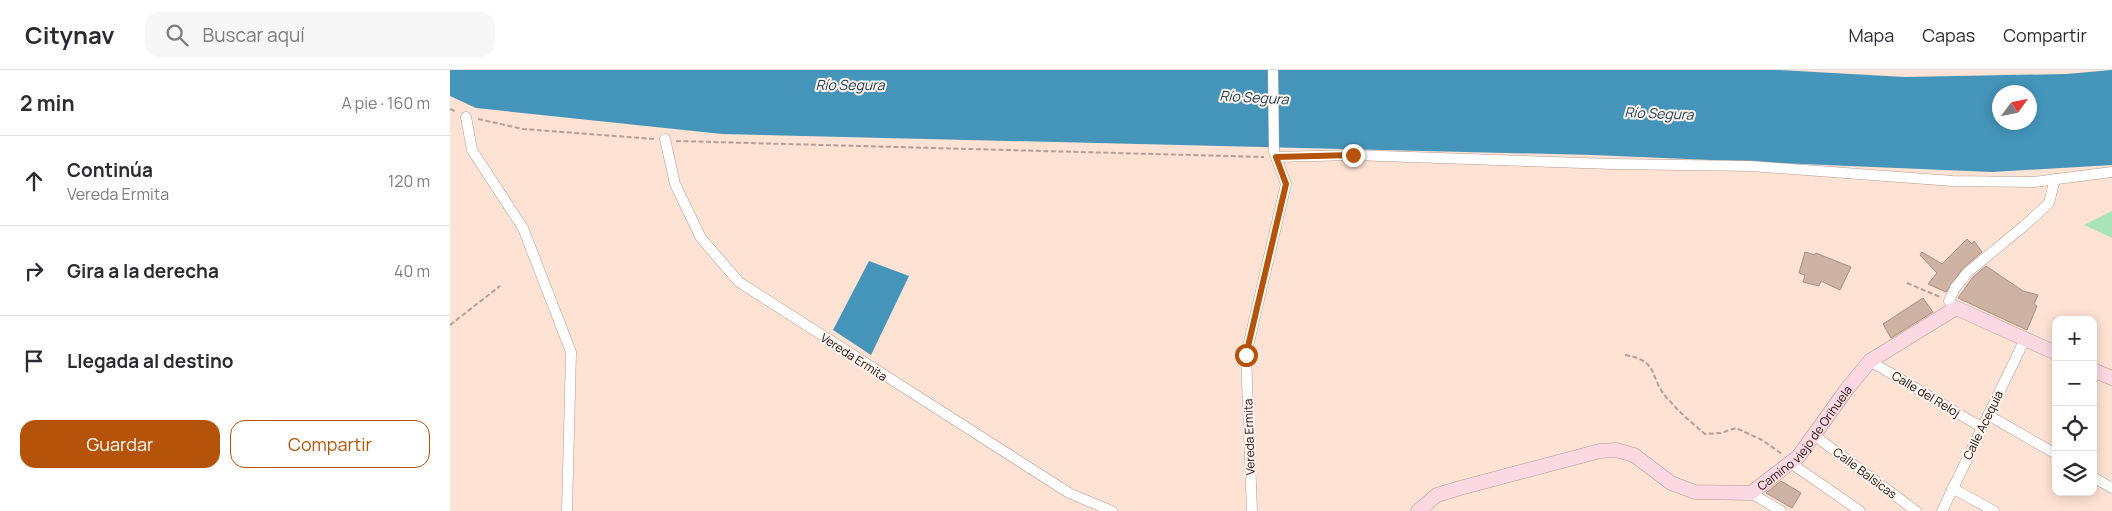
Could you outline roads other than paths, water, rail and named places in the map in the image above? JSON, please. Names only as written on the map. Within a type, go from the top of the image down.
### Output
[{"type":"main road","points":[[1952,305],[2052,351]]},
{"type":"main road","name":"Camino viejo de Orihuela","points":[[1418,511],[1437,495],[1600,451],[1616,450],[1634,455],[1671,483],[1695,492],[1751,493],[1792,463],[1815,436],[1847,389],[1870,361],[1952,305]]},
{"type":"main road","points":[[2097,372],[2112,378]]},
{"type":"street","name":"Vereda Ermita","points":[[1252,511],[1246,355],[1286,184],[1275,155],[1273,70]]},
{"type":"street","points":[[466,116],[472,150],[524,228],[571,352],[567,511]]},
{"type":"street","name":"Vereda Ermita","points":[[665,140],[675,184],[702,238],[739,282],[1069,493],[1112,511]]},
{"type":"street","points":[[1275,155],[1353,155],[1612,164],[1751,166],[1953,181],[2034,182],[2112,172]]},
{"type":"street","points":[[1952,305],[1955,288],[1968,272],[2049,203],[2055,179]]},
{"type":"street","name":"Calle Acequia","points":[[1942,511],[2025,339]]},
{"type":"street","name":"Calle del Reloj","points":[[1870,361],[1981,427]]},
{"type":"street","points":[[1988,414],[2052,452]]},
{"type":"street","name":"Calle Balsicas","points":[[1815,436],[1916,511]]},
{"type":"street","points":[[1792,463],[1860,511]]},
{"type":"street","points":[[2097,479],[2112,488]]},
{"type":"street","points":[[1952,488],[1994,511]]},
{"type":"street","points":[[1751,493],[1781,511]]},
{"type":"water","name":"Río Segura","points":[[450,70],[1779,70],[1905,77],[2066,74],[2112,70],[2112,165],[1992,172],[1593,155],[722,134],[476,108],[450,96]]},
{"type":"water","points":[[869,261],[909,276],[871,355],[833,330]]}]
